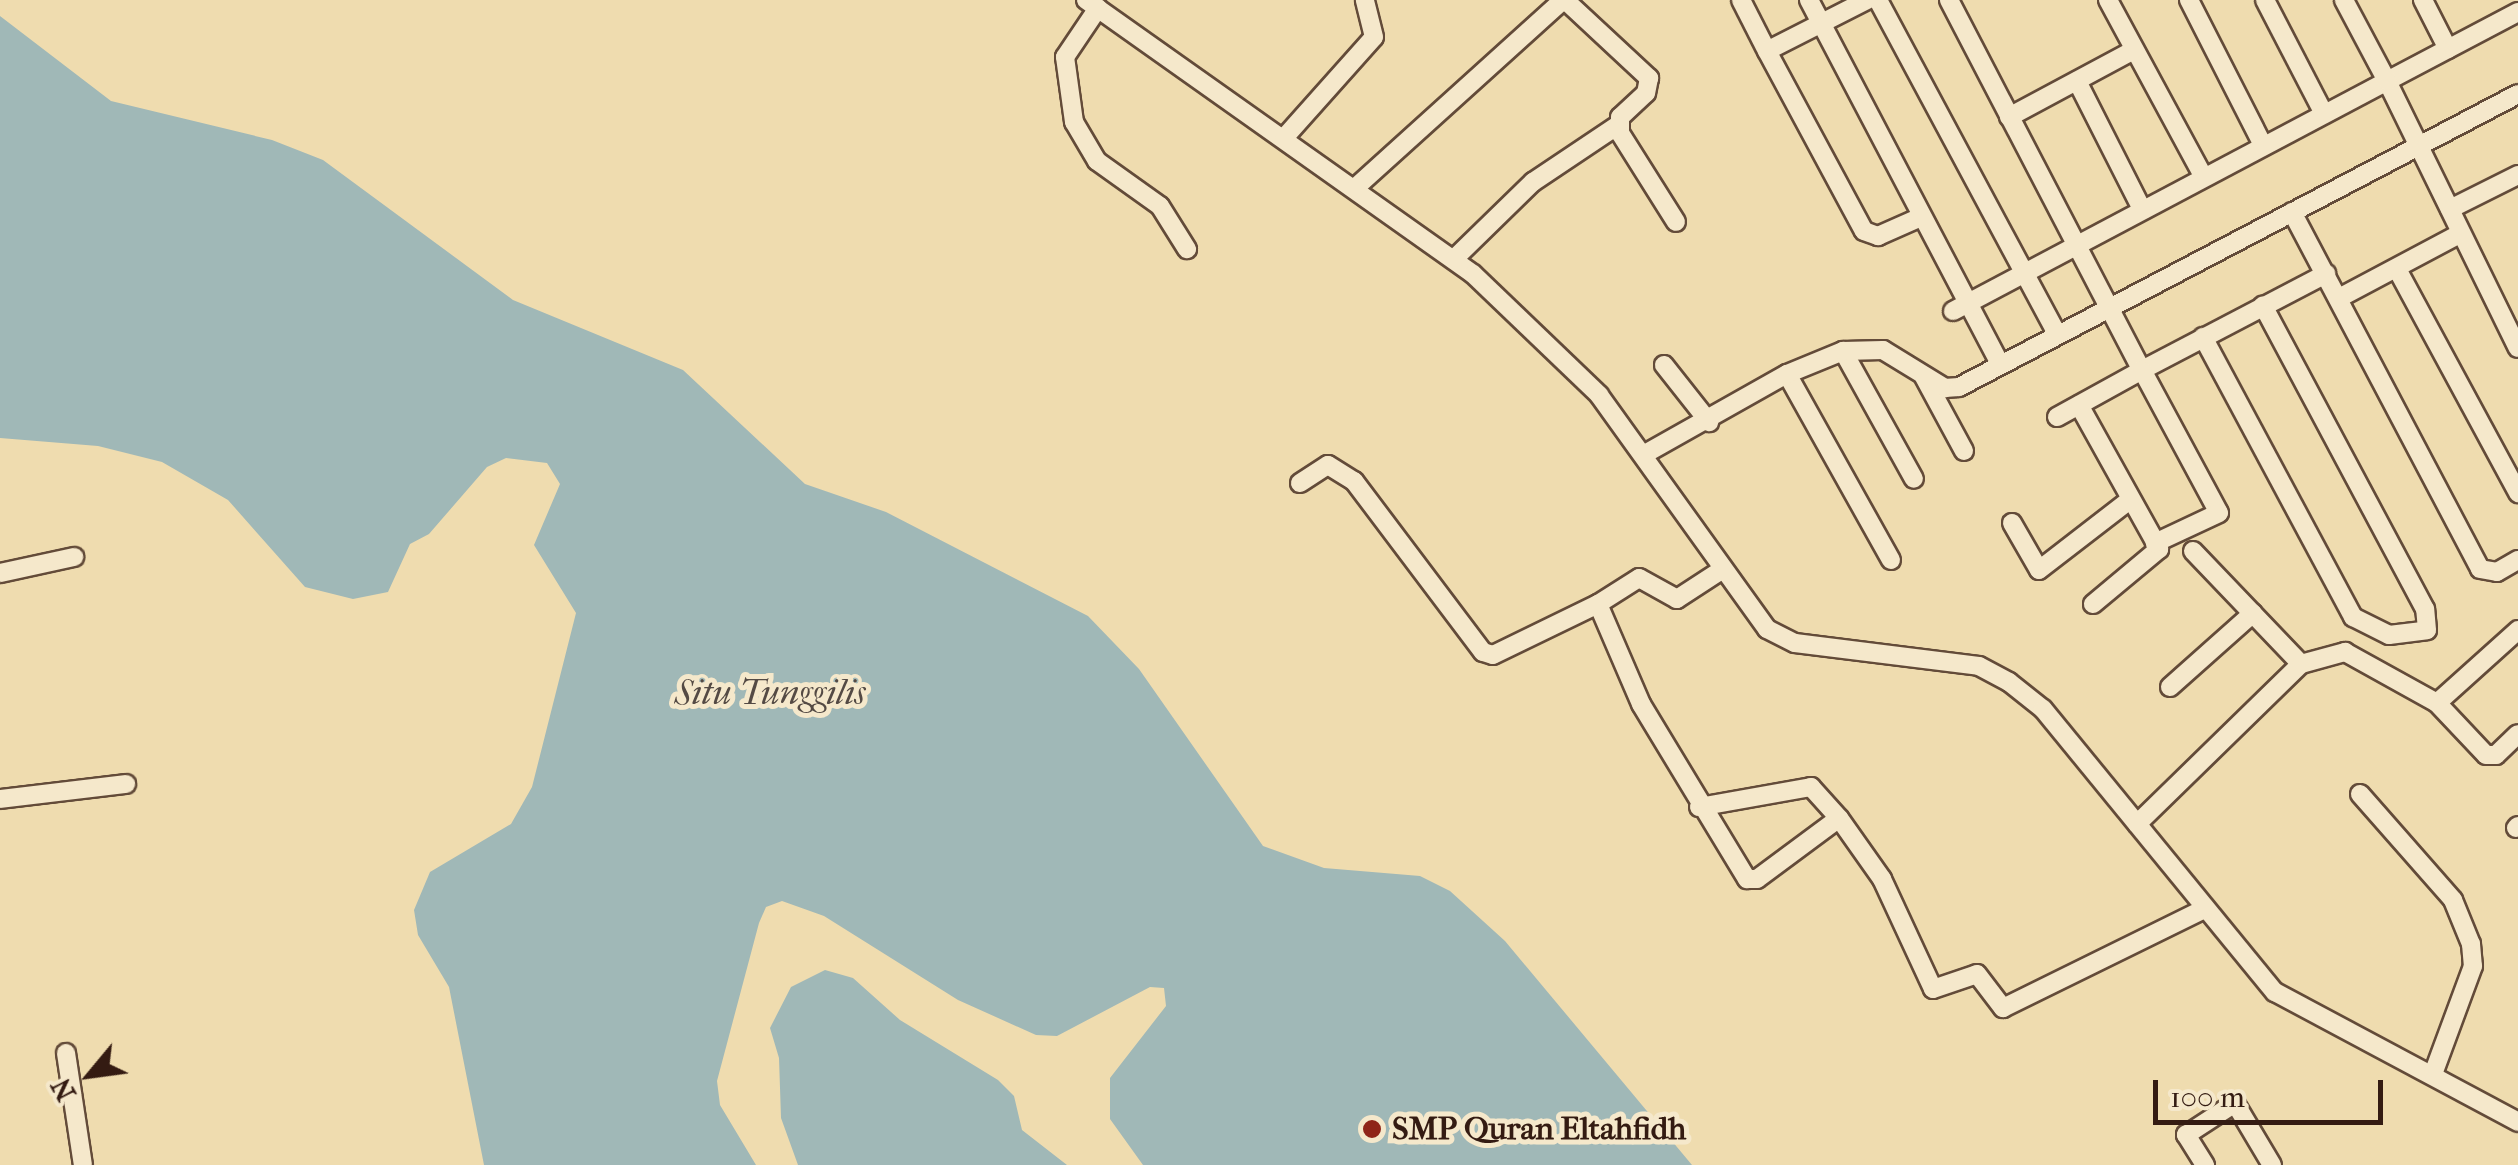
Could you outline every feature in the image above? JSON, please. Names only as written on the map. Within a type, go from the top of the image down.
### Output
[{"type":"street","points":[[1284,138],[1374,37],[1365,0]]},
{"type":"street","points":[[1355,188],[1564,0],[1649,78],[1646,92],[1618,125],[1533,182],[1455,258]]},
{"type":"street","points":[[1740,0],[1864,231],[1878,236],[1921,217]]},
{"type":"street","points":[[1808,0],[1921,217],[1960,307],[2000,364]]},
{"type":"street","points":[[1767,51],[1868,0]]},
{"type":"street","points":[[1878,0],[2056,334]]},
{"type":"street","points":[[1949,0],[2220,513],[2155,543]]},
{"type":"street","points":[[2108,0],[2203,176]]},
{"type":"street","points":[[2189,0],[2263,145]]},
{"type":"street","points":[[2266,0],[2324,114]]},
{"type":"street","points":[[2344,0],[2518,348]]},
{"type":"street","points":[[2423,0],[2448,49]]},
{"type":"street","points":[[1187,249],[1160,206],[1097,161],[1074,122],[1065,57],[1092,4],[1455,258],[1598,396],[1767,629],[1795,643],[1979,666],[2008,682],[2044,710],[2275,992],[2360,1043],[2433,1074],[2517,1118]]},
{"type":"street","points":[[1960,307],[2141,207],[2448,49],[2508,10]]},
{"type":"street","points":[[2009,117],[2134,50]]},
{"type":"street","points":[[2076,81],[2141,207]]},
{"type":"street","points":[[1643,455],[1708,422],[1787,374],[1843,351],[1883,350],[1924,377],[1952,389],[2518,94]]},
{"type":"street","points":[[1618,125],[1676,222]]},
{"type":"street","points":[[2450,209],[2515,183]]},
{"type":"street","points":[[2292,212],[2480,569],[2497,572],[2518,560]]},
{"type":"street","points":[[2339,298],[2460,234]]},
{"type":"street","points":[[2397,270],[2518,493]]},
{"type":"street","points":[[2057,417],[2326,274]]},
{"type":"street","points":[[2203,337],[2353,616],[2390,636],[2427,630],[2425,609],[2264,306]]},
{"type":"street","points":[[1843,351],[1914,479]]},
{"type":"street","points":[[1664,365],[1708,422]]},
{"type":"street","points":[[1787,374],[1891,560]]},
{"type":"street","points":[[1924,377],[1964,451]]},
{"type":"street","points":[[2079,405],[2159,550],[2093,604]]},
{"type":"street","points":[[1300,483],[1328,466],[1354,481],[1482,652],[1493,655],[1598,604],[1640,578],[1677,599],[1723,569]]},
{"type":"street","points":[[2012,522],[2039,570],[2131,499]]},
{"type":"street","points":[[2194,551],[2300,664]]},
{"type":"street","points":[[0,573],[74,557]]},
{"type":"street","points":[[1598,604],[1614,653],[1699,808],[1753,880],[1839,818]]},
{"type":"street","points":[[2170,687],[2253,614]]},
{"type":"street","points":[[2437,703],[2518,630]]},
{"type":"street","points":[[2137,824],[2300,664],[2345,652],[2437,703],[2486,755],[2496,755],[2518,734]]},
{"type":"street","points":[[0,799],[126,784]]},
{"type":"street","points":[[1699,808],[1811,787],[1839,818],[1882,879],[1933,989],[1977,974],[2001,1007],[2204,909]]},
{"type":"street","points":[[2360,794],[2453,900],[2471,944],[2468,982],[2433,1074]]},
{"type":"street","points":[[66,1053],[83,1165]]},
{"type":"street","points":[[2204,1165],[2186,1135],[2228,1103],[2240,1106],[2272,1165]]},
{"type":"water","name":"Situ Tunggilis","points":[[0,16],[111,101],[272,140],[323,160],[513,300],[683,370],[805,484],[886,512],[1088,616],[1139,669],[1263,846],[1324,868],[1420,876],[1450,891],[1505,941],[1692,1165],[1143,1165],[1110,1119],[1110,1078],[1166,1006],[1164,988],[1150,987],[1057,1036],[1036,1035],[958,1000],[824,916],[782,901],[766,907],[759,923],[717,1081],[720,1105],[756,1165],[484,1165],[449,987],[418,935],[414,910],[430,872],[511,824],[532,787],[576,613],[534,545],[560,484],[547,463],[506,458],[487,467],[429,534],[410,544],[388,592],[353,599],[305,587],[228,500],[162,462],[98,446],[0,438]]},
{"type":"water","points":[[825,970],[853,978],[900,1020],[998,1080],[1014,1096],[1022,1130],[1067,1165],[798,1165],[781,1118],[779,1058],[770,1028],[791,987]]},
{"type":"place","name":"SMP Quran Eltahfidh","points":[[1372,1129]]}]
